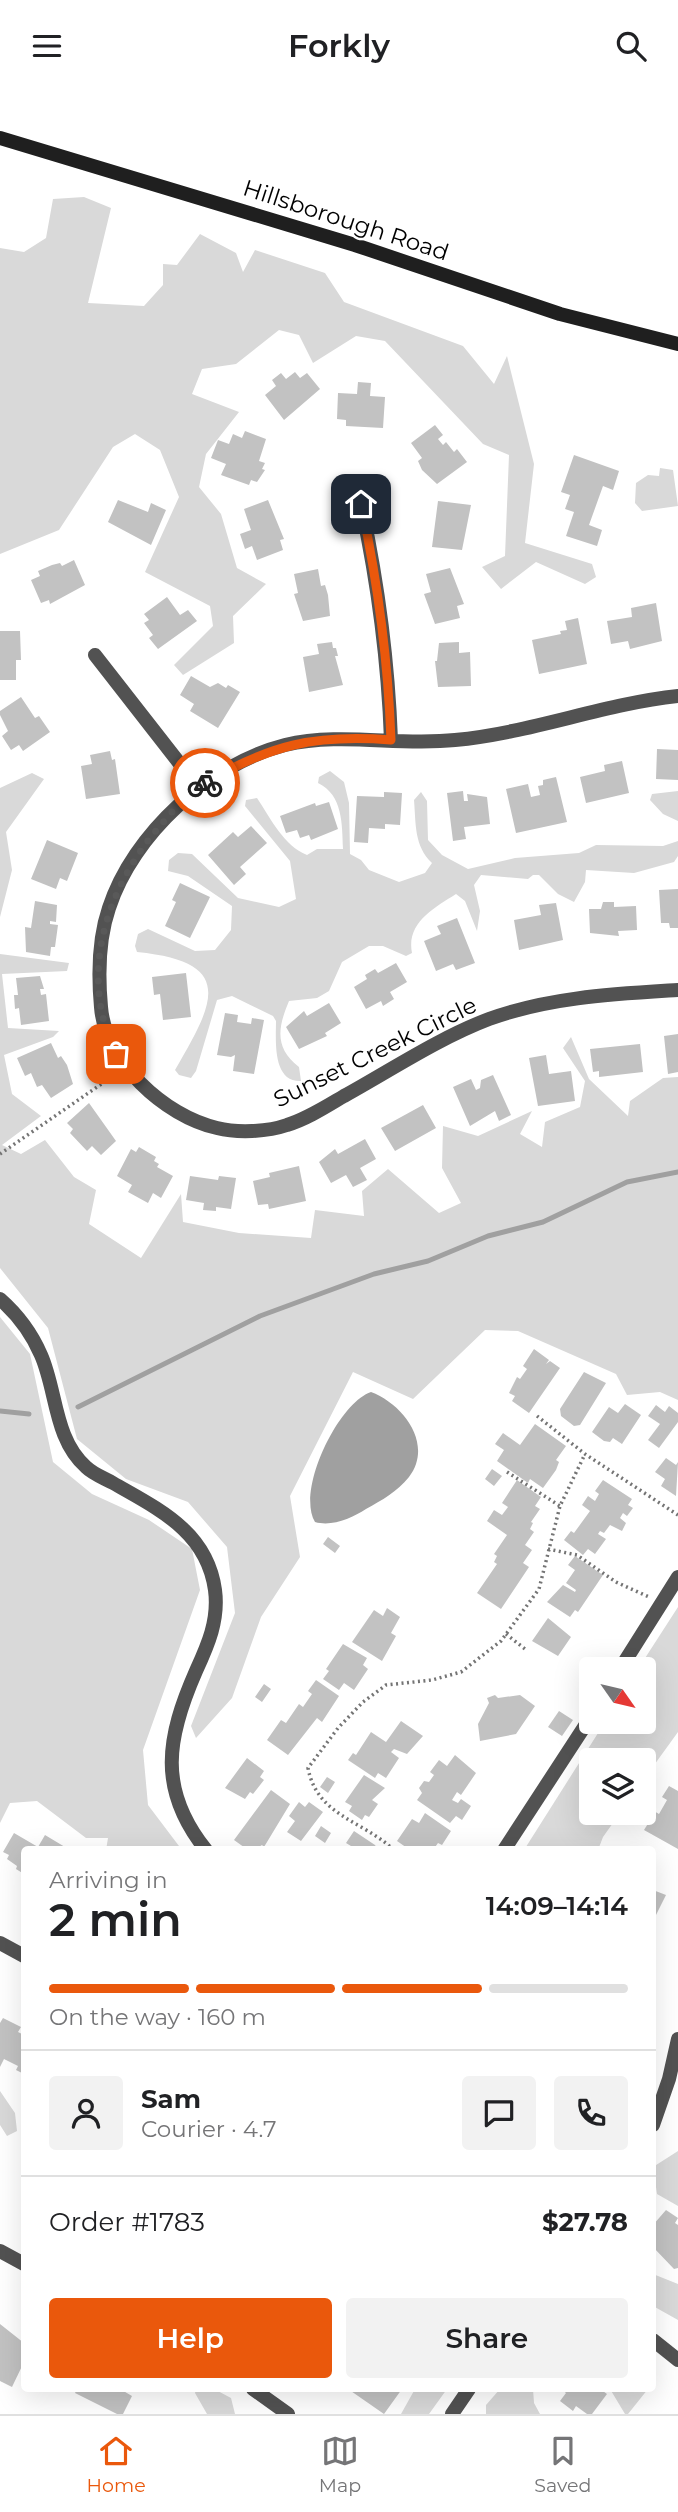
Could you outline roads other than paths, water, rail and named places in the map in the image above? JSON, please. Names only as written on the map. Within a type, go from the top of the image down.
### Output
[{"type":"main road","name":"Hillsborough Road","points":[[0,138],[342,241],[560,314],[678,344]]},
{"type":"street","points":[[361,504],[381,604],[388,665],[391,740]]},
{"type":"street","points":[[95,655],[198,787]]},
{"type":"street","name":"Sunset Creek Circle","points":[[678,696],[639,700],[536,726],[455,740],[319,740],[284,745],[249,758],[198,787],[143,846],[109,907],[101,944],[99,981],[103,1027],[116,1054],[144,1088],[186,1116],[216,1128],[247,1131],[287,1125],[489,1020],[588,996],[678,991]]},
{"type":"street","points":[[0,1299],[12,1310],[41,1355],[62,1433],[86,1467],[173,1517],[190,1533],[208,1565],[215,1588],[216,1613],[210,1640],[179,1710],[170,1758],[173,1785],[184,1814],[204,1846]]},
{"type":"street","points":[[628,1657],[678,1577]]},
{"type":"street","points":[[507,1846],[580,1734]]},
{"type":"street","points":[[0,1943],[21,1954]]},
{"type":"street","points":[[656,2116],[669,2079],[678,2039]]},
{"type":"street","points":[[0,2251],[21,2262]]},
{"type":"street","points":[[656,2342],[678,2360]]},
{"type":"street","points":[[257,2392],[288,2414]]},
{"type":"street","points":[[452,2414],[467,2392]]},
{"type":"waterway","points":[[78,1407],[260,1316],[374,1274],[428,1261],[488,1236],[543,1222],[627,1182],[678,1172]]},
{"type":"waterway","points":[[0,1411],[29,1414]]}]
